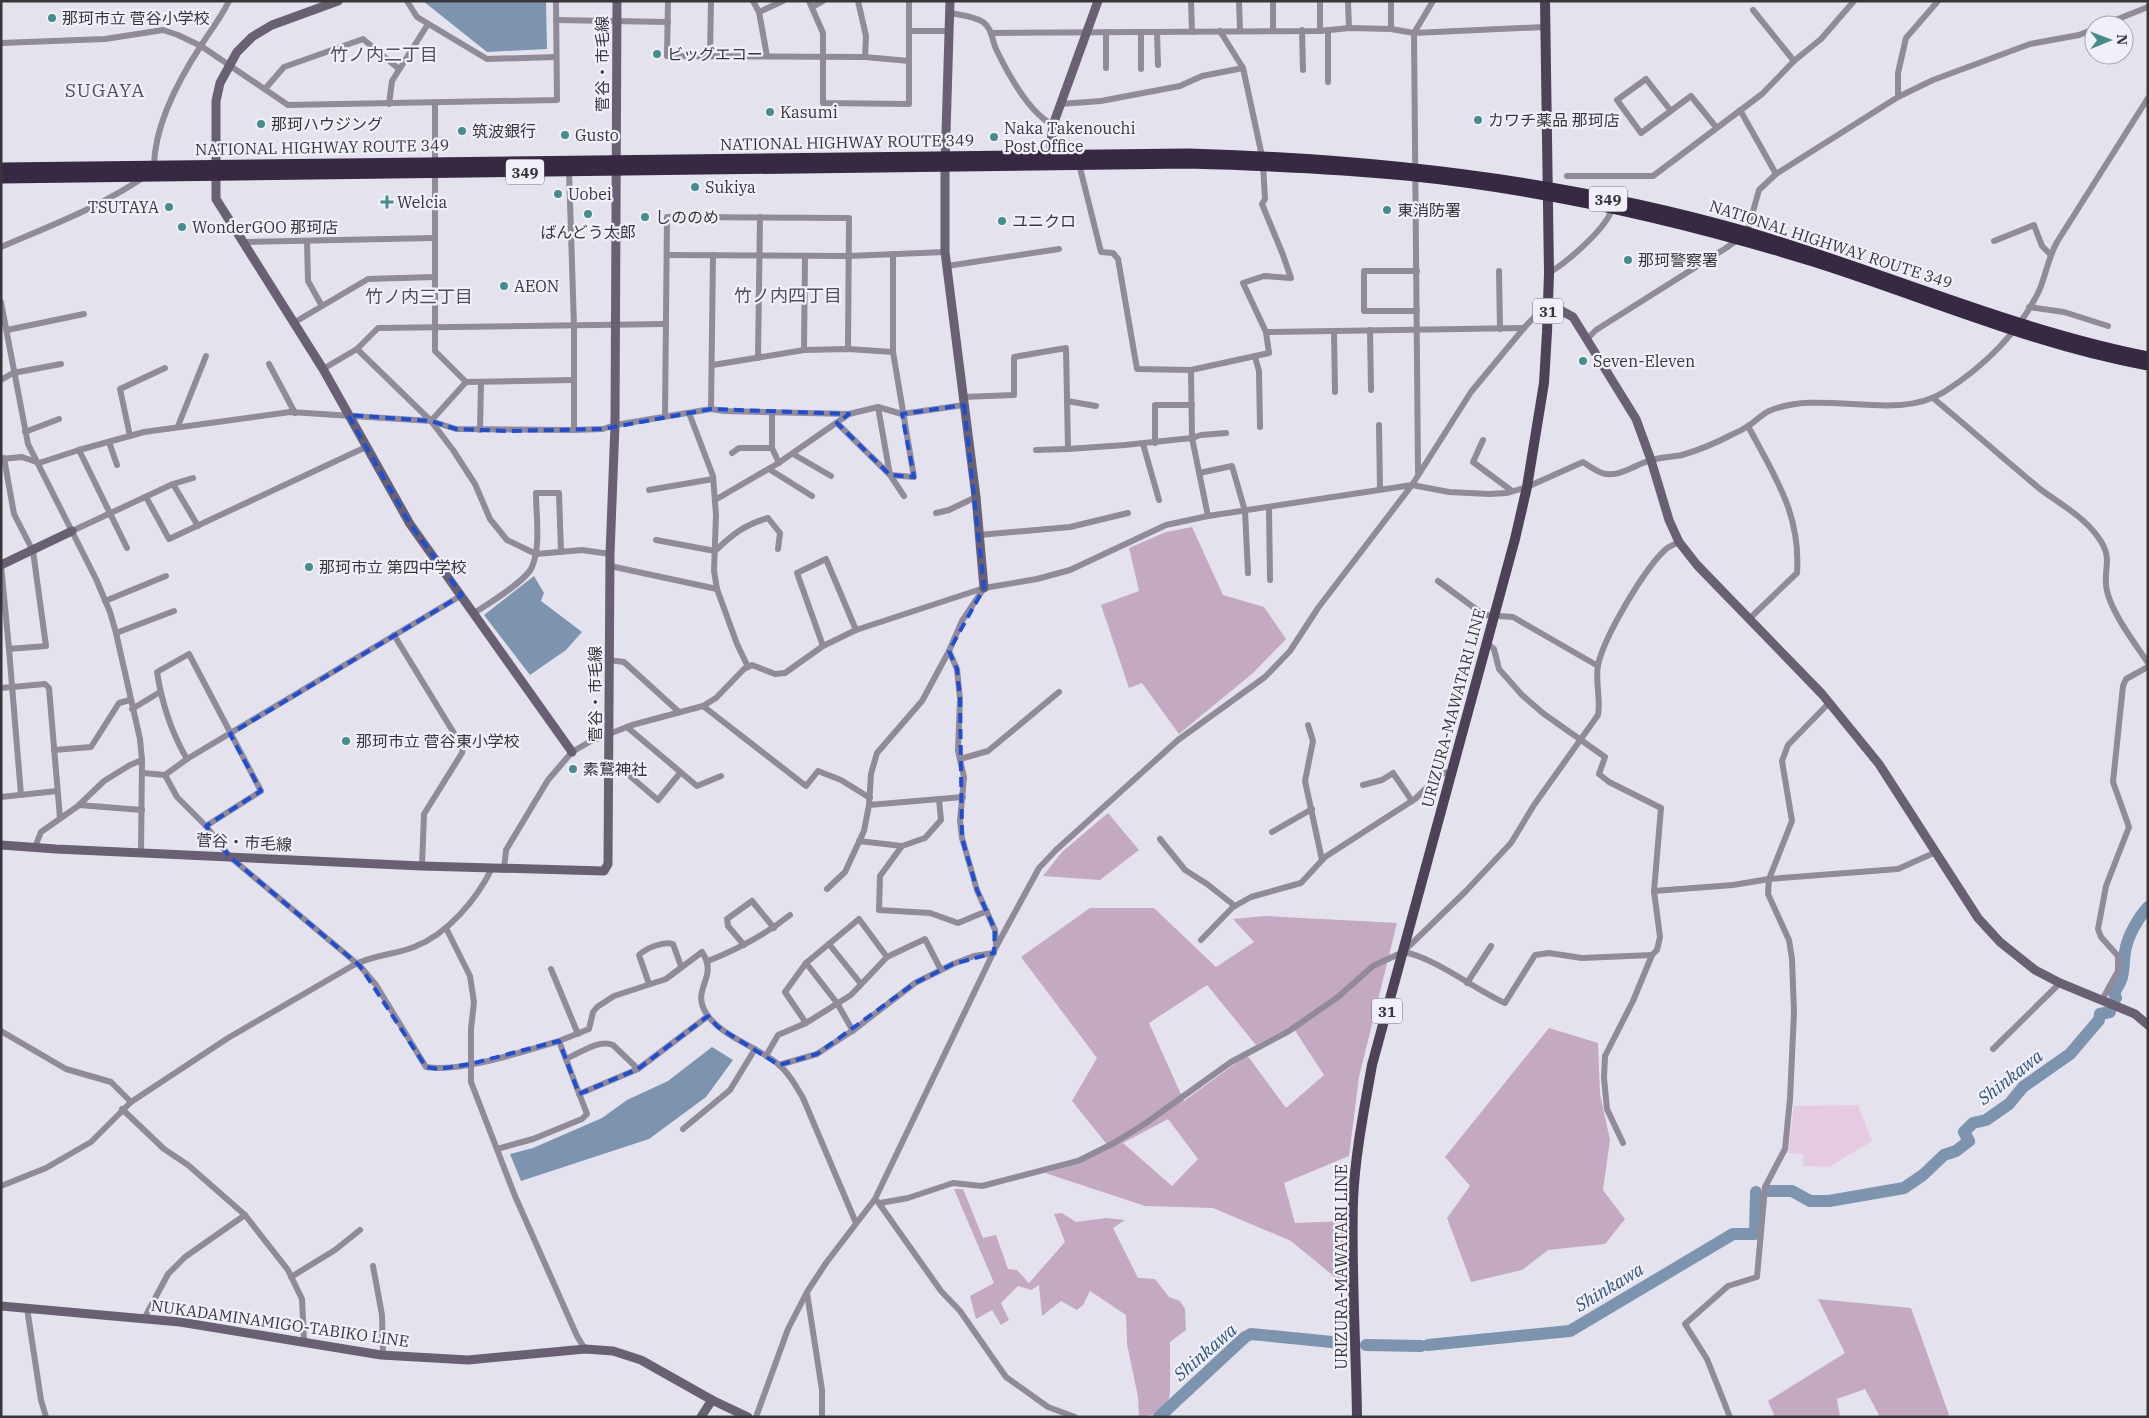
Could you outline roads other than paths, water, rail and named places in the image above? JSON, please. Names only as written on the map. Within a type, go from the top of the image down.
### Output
[{"type":"highway","name":"NATIONAL HIGHWAY ROUTE 349","points":[[1,178],[145,177],[216,170],[1049,160],[1262,160],[1416,172],[1548,192],[1690,217],[1742,236]]},
{"type":"highway","name":"NATIONAL HIGHWAY ROUTE 349","points":[[1049,160],[1079,164],[1262,160]]},
{"type":"highway","name":"NATIONAL HIGHWAY ROUTE 349","points":[[1,168],[154,165],[216,170]]},
{"type":"highway","name":"NATIONAL HIGHWAY ROUTE 349","points":[[434,167],[570,171],[616,166]]},
{"type":"highway","name":"NATIONAL HIGHWAY ROUTE 349","points":[[1548,192],[1612,209],[1814,253],[2086,352],[2148,366]]},
{"type":"highway","name":"NATIONAL HIGHWAY ROUTE 349","points":[[2017,326],[2148,357]]},
{"type":"main road","name":"URIZURA-MAWATARI LINE","points":[[1356,1417],[1353,1200],[1356,1162],[1372,1065],[1527,487],[1544,383],[1549,272],[1545,1]]},
{"type":"street","points":[[338,1],[272,25],[259,33],[237,52],[228,66],[220,83],[216,101],[216,199],[295,322],[410,524],[462,594],[572,752]]},
{"type":"street","points":[[407,1],[417,17],[487,59],[556,57]]},
{"type":"street","points":[[1,42],[106,39],[163,30],[200,46],[288,105],[434,104],[557,100],[556,1]]},
{"type":"street","name":"菅谷・市毛線","points":[[1,845],[422,866],[604,871],[608,864],[610,771],[609,660],[610,554],[615,425],[617,1]]},
{"type":"street","points":[[668,1],[667,56],[865,57],[909,61]]},
{"type":"street","points":[[710,56],[711,1]]},
{"type":"street","points":[[753,1],[758,12],[767,56]]},
{"type":"street","points":[[758,12],[782,1]]},
{"type":"street","points":[[823,1],[811,4],[823,33],[823,103],[908,104],[908,1]]},
{"type":"street","points":[[858,1],[866,36],[865,57]]},
{"type":"street","points":[[828,889],[845,872],[864,831],[870,802],[870,774],[877,753],[922,701],[949,651],[962,621],[984,588],[976,497],[945,252],[945,161],[950,1]]},
{"type":"street","points":[[1049,160],[1053,125],[1098,1]]},
{"type":"street","points":[[1191,1],[1192,32]]},
{"type":"street","points":[[1239,1],[1240,30]]},
{"type":"street","points":[[1273,1],[1274,30]]},
{"type":"street","points":[[1320,1],[1320,31]]},
{"type":"street","points":[[1348,1],[1349,28]]},
{"type":"street","points":[[1390,1],[1391,29]]},
{"type":"street","points":[[1418,472],[1414,33],[1433,1]]},
{"type":"street","points":[[1567,176],[1653,176],[1762,94],[1794,61],[1821,39],[1854,1]]},
{"type":"street","points":[[1898,97],[1898,73],[1906,38],[1938,1]]},
{"type":"street","points":[[154,165],[154,153],[162,124],[174,94],[226,3]]},
{"type":"street","points":[[2128,15],[2148,7]]},
{"type":"street","points":[[1753,10],[1794,61]]},
{"type":"street","points":[[950,12],[981,20],[991,33],[996,48],[1013,80],[1034,111],[1042,119],[1053,125]]},
{"type":"street","points":[[556,20],[668,22]]},
{"type":"street","points":[[389,104],[392,81],[428,24]]},
{"type":"street","points":[[991,33],[1320,31],[1349,28],[1391,29],[1414,33],[1545,27]]},
{"type":"street","points":[[1302,30],[1303,70]]},
{"type":"street","points":[[1328,30],[1328,82]]},
{"type":"street","points":[[908,31],[948,31]]},
{"type":"street","points":[[1079,164],[1101,252],[1113,253],[1118,259],[1136,369],[1191,370],[1269,353],[1266,332],[1243,283],[1264,276],[1291,278],[1262,204],[1265,199],[1262,160],[1243,68],[1220,31]]},
{"type":"street","points":[[1106,32],[1106,68]]},
{"type":"street","points":[[1141,32],[1141,69]]},
{"type":"street","points":[[1157,32],[1158,65]]},
{"type":"street","points":[[1588,338],[1596,330],[1742,236],[1759,190],[1776,174],[1898,97],[1933,80],[2030,44],[2084,33]]},
{"type":"street","points":[[265,90],[284,67],[363,39],[399,68]]},
{"type":"street","points":[[1060,104],[1101,101],[1180,86],[1202,76],[1243,68]]},
{"type":"street","points":[[1671,111],[1646,79],[1617,100],[1641,133],[1671,111],[1690,96],[1716,127]]},
{"type":"street","points":[[504,869],[506,850],[548,780],[572,752],[627,727],[703,706],[716,698],[744,669],[752,665],[775,674],[785,673],[823,646],[856,630],[984,588],[1037,579],[1070,570],[1166,525],[1208,516],[1412,485],[1449,492],[1489,494],[1512,491],[1527,487],[1582,462],[1604,474],[1629,469],[1651,460],[1682,455],[1712,445],[1748,426],[1768,411],[1788,406],[1834,402],[1883,405],[1912,403],[1933,398],[1975,369],[1990,356],[2017,326],[2039,291],[2050,254],[2148,98]]},
{"type":"street","points":[[434,104],[435,351],[466,382],[574,380]]},
{"type":"street","points":[[1740,110],[1776,174]]},
{"type":"street","points":[[570,171],[574,326],[574,430]]},
{"type":"street","points":[[1,247],[74,215],[125,190],[145,177]]},
{"type":"street","points":[[1549,272],[1560,266],[1598,230],[1609,217],[1612,209]]},
{"type":"street","points":[[758,358],[760,217]]},
{"type":"street","points":[[665,416],[667,218],[849,218],[848,349]]},
{"type":"street","points":[[1994,241],[2034,225],[2042,246],[2050,254]]},
{"type":"street","points":[[243,242],[434,238]]},
{"type":"street","points":[[307,241],[308,282],[322,306]]},
{"type":"street","points":[[947,266],[1059,249]]},
{"type":"street","points":[[667,255],[849,256],[945,252]]},
{"type":"street","points":[[890,475],[914,477],[893,352],[893,254]]},
{"type":"street","points":[[712,409],[713,255]]},
{"type":"street","points":[[804,350],[805,256]]},
{"type":"street","points":[[1417,271],[1364,271],[1364,311],[1417,311]]},
{"type":"street","points":[[1499,271],[1500,328]]},
{"type":"street","points":[[295,322],[368,279],[434,278]]},
{"type":"street","points":[[1,302],[7,330],[5,340],[28,444],[39,463],[105,601],[116,634],[142,760],[141,853]]},
{"type":"street","points":[[2029,308],[2064,312],[2108,326]]},
{"type":"street","points":[[756,1417],[788,1329],[807,1292],[856,1223],[878,1201],[995,950],[1039,868],[1056,850],[1178,740],[1265,677],[1290,651],[1318,608],[1412,485],[1418,472],[1435,451],[1471,392],[1524,328],[1538,313],[1548,309],[1562,311],[1573,317],[1588,338],[1636,419],[1651,460],[1669,520],[1679,542],[1697,564],[1829,703],[1879,764],[1978,918],[2000,942],[2035,970],[2060,983],[2135,1014],[2148,1025]]},
{"type":"street","points":[[7,330],[84,314]]},
{"type":"street","points":[[323,369],[357,349],[378,328],[666,324]]},
{"type":"street","points":[[1266,332],[1524,328]]},
{"type":"street","points":[[1370,330],[1371,390]]},
{"type":"street","points":[[1334,331],[1335,392]]},
{"type":"street","points":[[9,649],[46,646],[33,551],[14,514],[2,458],[22,457],[39,463],[130,436],[178,426],[295,413],[431,421],[456,429],[480,430],[603,429],[615,425],[712,409],[849,414],[878,407],[902,414],[963,401],[1014,395],[1014,357],[1066,348],[1068,448]]},
{"type":"street","points":[[357,349],[431,421],[475,484],[490,519],[507,540],[536,554],[582,550],[610,554]]},
{"type":"street","points":[[713,365],[804,350],[848,349],[893,352]]},
{"type":"street","points":[[178,426],[206,356]]},
{"type":"street","points":[[1255,357],[1259,371],[1260,427]]},
{"type":"street","points":[[1,380],[13,373],[61,364]]},
{"type":"street","points":[[270,364],[295,413]]},
{"type":"street","points":[[130,436],[120,389],[165,368]]},
{"type":"street","points":[[1191,370],[1192,438],[1208,516]]},
{"type":"street","points":[[431,421],[466,382]]},
{"type":"street","points":[[480,430],[481,382]]},
{"type":"street","points":[[1933,398],[2040,488],[2084,521],[2098,537],[2108,553],[2106,586],[2108,596],[2126,630],[2148,663]]},
{"type":"street","points":[[1067,401],[1096,406]]},
{"type":"street","points":[[1155,443],[1155,406],[1192,405]]},
{"type":"street","points":[[878,407],[890,475]]},
{"type":"street","points":[[772,412],[772,448],[779,463]]},
{"type":"street","points":[[689,413],[713,479],[714,572],[716,589],[748,667]]},
{"type":"street","points":[[714,500],[779,463],[849,414]]},
{"type":"street","points":[[25,432],[59,419]]},
{"type":"street","points":[[836,422],[890,475],[904,496]]},
{"type":"street","points":[[1379,425],[1380,489]]},
{"type":"street","points":[[1748,426],[1790,508],[1798,552],[1797,574],[1749,619]]},
{"type":"street","points":[[1036,450],[1155,443],[1201,435],[1226,433]]},
{"type":"street","points":[[1483,440],[1473,462],[1512,491]]},
{"type":"street","points":[[109,442],[117,465]]},
{"type":"street","points":[[1143,444],[1159,500]]},
{"type":"street","points":[[146,497],[169,539],[366,448]]},
{"type":"street","points":[[732,453],[739,448],[772,448]]},
{"type":"street","points":[[79,450],[127,548]]},
{"type":"street","points":[[793,454],[831,476]]},
{"type":"street","points":[[1199,473],[1232,466],[1245,511],[1248,573]]},
{"type":"street","points":[[769,469],[812,496]]},
{"type":"street","points":[[21,795],[1,565],[173,484],[193,478]]},
{"type":"street","points":[[649,490],[713,479]]},
{"type":"street","points":[[173,484],[198,526]]},
{"type":"street","points":[[474,613],[500,597],[532,569],[536,554],[536,494],[559,493],[560,552]]},
{"type":"street","points":[[936,513],[950,510],[976,497]]},
{"type":"street","points":[[1269,507],[1270,580]]},
{"type":"street","points":[[979,535],[1070,527],[1128,513]]},
{"type":"street","points":[[715,551],[734,532],[754,522],[768,518],[780,533],[778,549]]},
{"type":"street","points":[[656,540],[715,551]]},
{"type":"street","points":[[878,1201],[908,1198],[953,1183],[982,1186],[1078,1161],[1146,1123],[1231,1062],[1289,1032],[1338,997],[1373,966],[1403,952],[1453,904],[1511,843],[1534,805],[1598,716],[1598,666],[1601,653],[1639,582],[1666,549],[1679,542]]},
{"type":"street","points":[[823,646],[797,573],[826,559],[856,630]]},
{"type":"street","points":[[610,566],[716,589]]},
{"type":"street","points":[[105,601],[166,576]]},
{"type":"street","points":[[1438,581],[1484,615],[1513,616],[1598,666]]},
{"type":"street","points":[[143,773],[166,775],[187,759],[462,594]]},
{"type":"street","points":[[116,634],[174,611]]},
{"type":"street","points":[[394,636],[463,748],[462,753],[424,814],[422,866]]},
{"type":"street","points":[[1486,642],[1494,649],[1499,669],[1522,695],[1544,714],[1605,757],[1599,774],[1609,782],[1661,808],[1654,891],[1660,937],[1657,950],[1652,955],[1633,1001],[1605,1056],[1604,1078],[1607,1108],[1624,1144]]},
{"type":"street","points":[[949,651],[958,669],[960,699],[958,751],[964,776],[960,821],[962,838],[977,890],[995,930],[995,950]]},
{"type":"street","points":[[187,759],[173,734],[160,692],[157,672],[189,654],[261,791],[206,826]]},
{"type":"street","points":[[609,660],[624,662],[679,712]]},
{"type":"street","points":[[2102,1000],[2118,971],[2118,956],[2101,937],[2098,929],[2106,886],[2129,827],[2113,782],[2124,686],[2126,679],[2148,667]]},
{"type":"street","points":[[1,688],[45,684],[49,688],[60,818]]},
{"type":"street","points":[[132,709],[160,692]]},
{"type":"street","points":[[960,759],[988,751],[1059,692]]},
{"type":"street","points":[[54,750],[91,747],[119,704],[130,700]]},
{"type":"street","points":[[1730,1417],[1707,1359],[1685,1324],[1728,1286],[1757,1278],[1765,1187],[1785,1149],[1790,1099],[1794,1012],[1792,959],[1789,940],[1768,894],[1769,879],[1792,821],[1782,761],[1788,745],[1829,703]]},
{"type":"street","points":[[703,706],[806,786],[818,771],[841,780],[870,802],[963,797]]},
{"type":"street","points":[[1308,725],[1313,741],[1305,781],[1322,860]]},
{"type":"street","points":[[627,727],[697,786],[721,776]]},
{"type":"street","points":[[35,847],[40,832],[79,805],[104,781],[142,760]]},
{"type":"street","points":[[610,771],[624,771],[658,800],[680,773]]},
{"type":"street","points":[[1201,940],[1235,906],[1250,897],[1301,883],[1322,860],[1412,801],[1442,774],[1452,771]]},
{"type":"street","points":[[1363,785],[1382,780],[1393,773],[1412,801]]},
{"type":"street","points":[[166,775],[177,797],[206,826],[230,857],[357,963],[376,985],[426,1067],[439,1069],[512,1055],[578,1034],[589,1029],[593,1012],[597,1007],[614,996],[666,979],[702,952],[708,961],[709,971],[701,996],[702,1005],[708,1016],[718,1027],[779,1065],[803,1098],[856,1223]]},
{"type":"street","points":[[1,796],[57,791]]},
{"type":"street","points":[[859,841],[887,846],[902,846],[925,838],[941,820],[939,799]]},
{"type":"street","points":[[79,805],[142,810]]},
{"type":"street","points":[[1272,832],[1312,809]]},
{"type":"street","points":[[1160,839],[1185,870],[1208,884],[1235,906]]},
{"type":"street","points":[[902,846],[880,876],[879,910],[930,913],[958,923],[987,911]]},
{"type":"street","points":[[1654,891],[1733,885],[1769,879],[1898,869],[1936,852]]},
{"type":"street","points":[[1,1186],[46,1168],[91,1142],[131,1102],[228,1038],[357,963],[414,947],[446,928],[486,880],[492,868]]},
{"type":"street","points":[[744,946],[728,926],[727,919],[752,901],[774,928]]},
{"type":"street","points":[[708,961],[744,946],[774,928],[790,915]]},
{"type":"street","points":[[806,1023],[785,992],[806,963],[859,919],[887,957]]},
{"type":"street","points":[[446,928],[470,976],[474,1002],[470,1064],[471,1082],[497,1149],[585,1350]]},
{"type":"street","points":[[766,1056],[778,1035],[806,1023],[850,994],[887,957],[925,940],[941,970]]},
{"type":"street","points":[[649,984],[639,955],[642,952],[667,942],[672,944],[681,966]]},
{"type":"street","points":[[829,944],[861,984]]},
{"type":"street","points":[[1467,983],[1491,946]]},
{"type":"street","points":[[779,1065],[817,1054],[853,1031],[914,983],[974,956],[995,950]]},
{"type":"street","points":[[1403,952],[1415,954],[1481,992],[1505,1003],[1534,955],[1548,953],[1582,958],[1652,955]]},
{"type":"street","points":[[806,963],[837,1003],[853,1031]]},
{"type":"street","points":[[550,970],[578,1034]]},
{"type":"street","points":[[1993,1049],[2060,983]]},
{"type":"street","points":[[579,1094],[638,1069],[708,1016]]},
{"type":"street","points":[[1,1031],[66,1069],[111,1082],[131,1102]]},
{"type":"street","points":[[497,1149],[533,1139],[582,1119],[588,1114],[559,1041]]},
{"type":"street","points":[[566,1059],[600,1044],[608,1043],[613,1045],[638,1069]]},
{"type":"street","points":[[683,1129],[730,1090],[755,1049]]},
{"type":"street","points":[[122,1109],[164,1149],[188,1165],[244,1215],[291,1277],[302,1299],[304,1341]]},
{"type":"street","points":[[878,1201],[941,1291],[960,1311],[1006,1377],[1048,1407],[1075,1417]]},
{"type":"street","points":[[144,1318],[168,1274],[186,1258],[244,1215]]},
{"type":"street","points":[[291,1277],[335,1250],[360,1230]]},
{"type":"street","points":[[373,1266],[382,1315],[384,1355]]},
{"type":"street","points":[[807,1292],[822,1390],[822,1417]]},
{"type":"street","name":"NUKADAMINAMIGO-TABIKO LINE","points":[[1,1306],[144,1318],[304,1341],[384,1355],[468,1360],[585,1350],[613,1351],[641,1360],[712,1400],[748,1417]]},
{"type":"street","points":[[28,1308],[40,1400],[46,1417]]},
{"type":"street","points":[[700,1417],[712,1400]]},
{"type":"water","points":[[423,1],[546,1],[547,49],[487,52]]},
{"type":"water","points":[[534,576],[544,593],[541,601],[582,632],[566,650],[530,675],[484,615]]},
{"type":"water","points":[[712,1047],[733,1060],[706,1097],[649,1139],[521,1181],[510,1154],[533,1148],[602,1118],[627,1100],[668,1081]]},
{"type":"waterway","name":"Shinkawa","points":[[2116,998],[2114,993],[2122,977],[2128,940],[2140,917],[2148,907]]},
{"type":"waterway","name":"Shinkawa","points":[[1768,1191],[1792,1191],[1810,1201],[1829,1201],[1904,1188],[1923,1175],[1944,1155],[1956,1151],[1969,1141],[1964,1132],[1973,1123],[1986,1120],[2009,1104],[2023,1087],[2070,1054],[2099,1020],[2100,1014],[2110,1012]]},
{"type":"waterway","name":"Shinkawa","points":[[1428,1345],[1570,1331],[1733,1234],[1755,1234],[1756,1192]]},
{"type":"waterway","name":"Shinkawa","points":[[1159,1417],[1245,1337],[1251,1334],[1342,1343]]},
{"type":"waterway","name":"Shinkawa","points":[[1366,1345],[1421,1346]]},
{"type":"place","name":"那珂市立 菅谷小学校","points":[[52,18]]},
{"type":"place","name":"ビッグエコー","points":[[657,54]]},
{"type":"place","name":"Kasumi","points":[[770,112]]},
{"type":"place","name":"カワチ薬品 那珂店","points":[[1478,120]]},
{"type":"place","name":"那珂ハウジング","points":[[261,124]]},
{"type":"place","name":"筑波銀行","points":[[462,131]]},
{"type":"place","name":"Gusto","points":[[565,135]]},
{"type":"place","name":"Naka Takenouchi Post Office","points":[[994,137]]},
{"type":"place","name":"Sukiya","points":[[695,187]]},
{"type":"place","name":"Uobei","points":[[558,194]]},
{"type":"place","name":"Welcia","points":[[387,202]]},
{"type":"place","name":"TSUTAYA","points":[[169,207]]},
{"type":"place","name":"東消防署","points":[[1387,210]]},
{"type":"place","name":"ばんどう太郎","points":[[588,214]]},
{"type":"place","name":"しののめ","points":[[645,217]]},
{"type":"place","name":"ユニクロ","points":[[1002,221]]},
{"type":"place","name":"WonderGOO 那珂店","points":[[182,227]]},
{"type":"place","name":"那珂警察署","points":[[1628,260]]},
{"type":"place","name":"AEON","points":[[504,286]]},
{"type":"place","name":"Seven-Eleven","points":[[1583,361]]},
{"type":"place","name":"那珂市立 第四中学校","points":[[309,567]]},
{"type":"place","name":"那珂市立 菅谷東小学校","points":[[346,741]]},
{"type":"place","name":"素鵞神社","points":[[573,769]]},
{"type":"district","name":"竹ノ内二丁目","points":[[384,54]]},
{"type":"district","name":"SUGAYA","points":[[105,90]]},
{"type":"district","name":"竹ノ内四丁目","points":[[788,295]]},
{"type":"district","name":"竹ノ内三丁目","points":[[419,296]]}]
